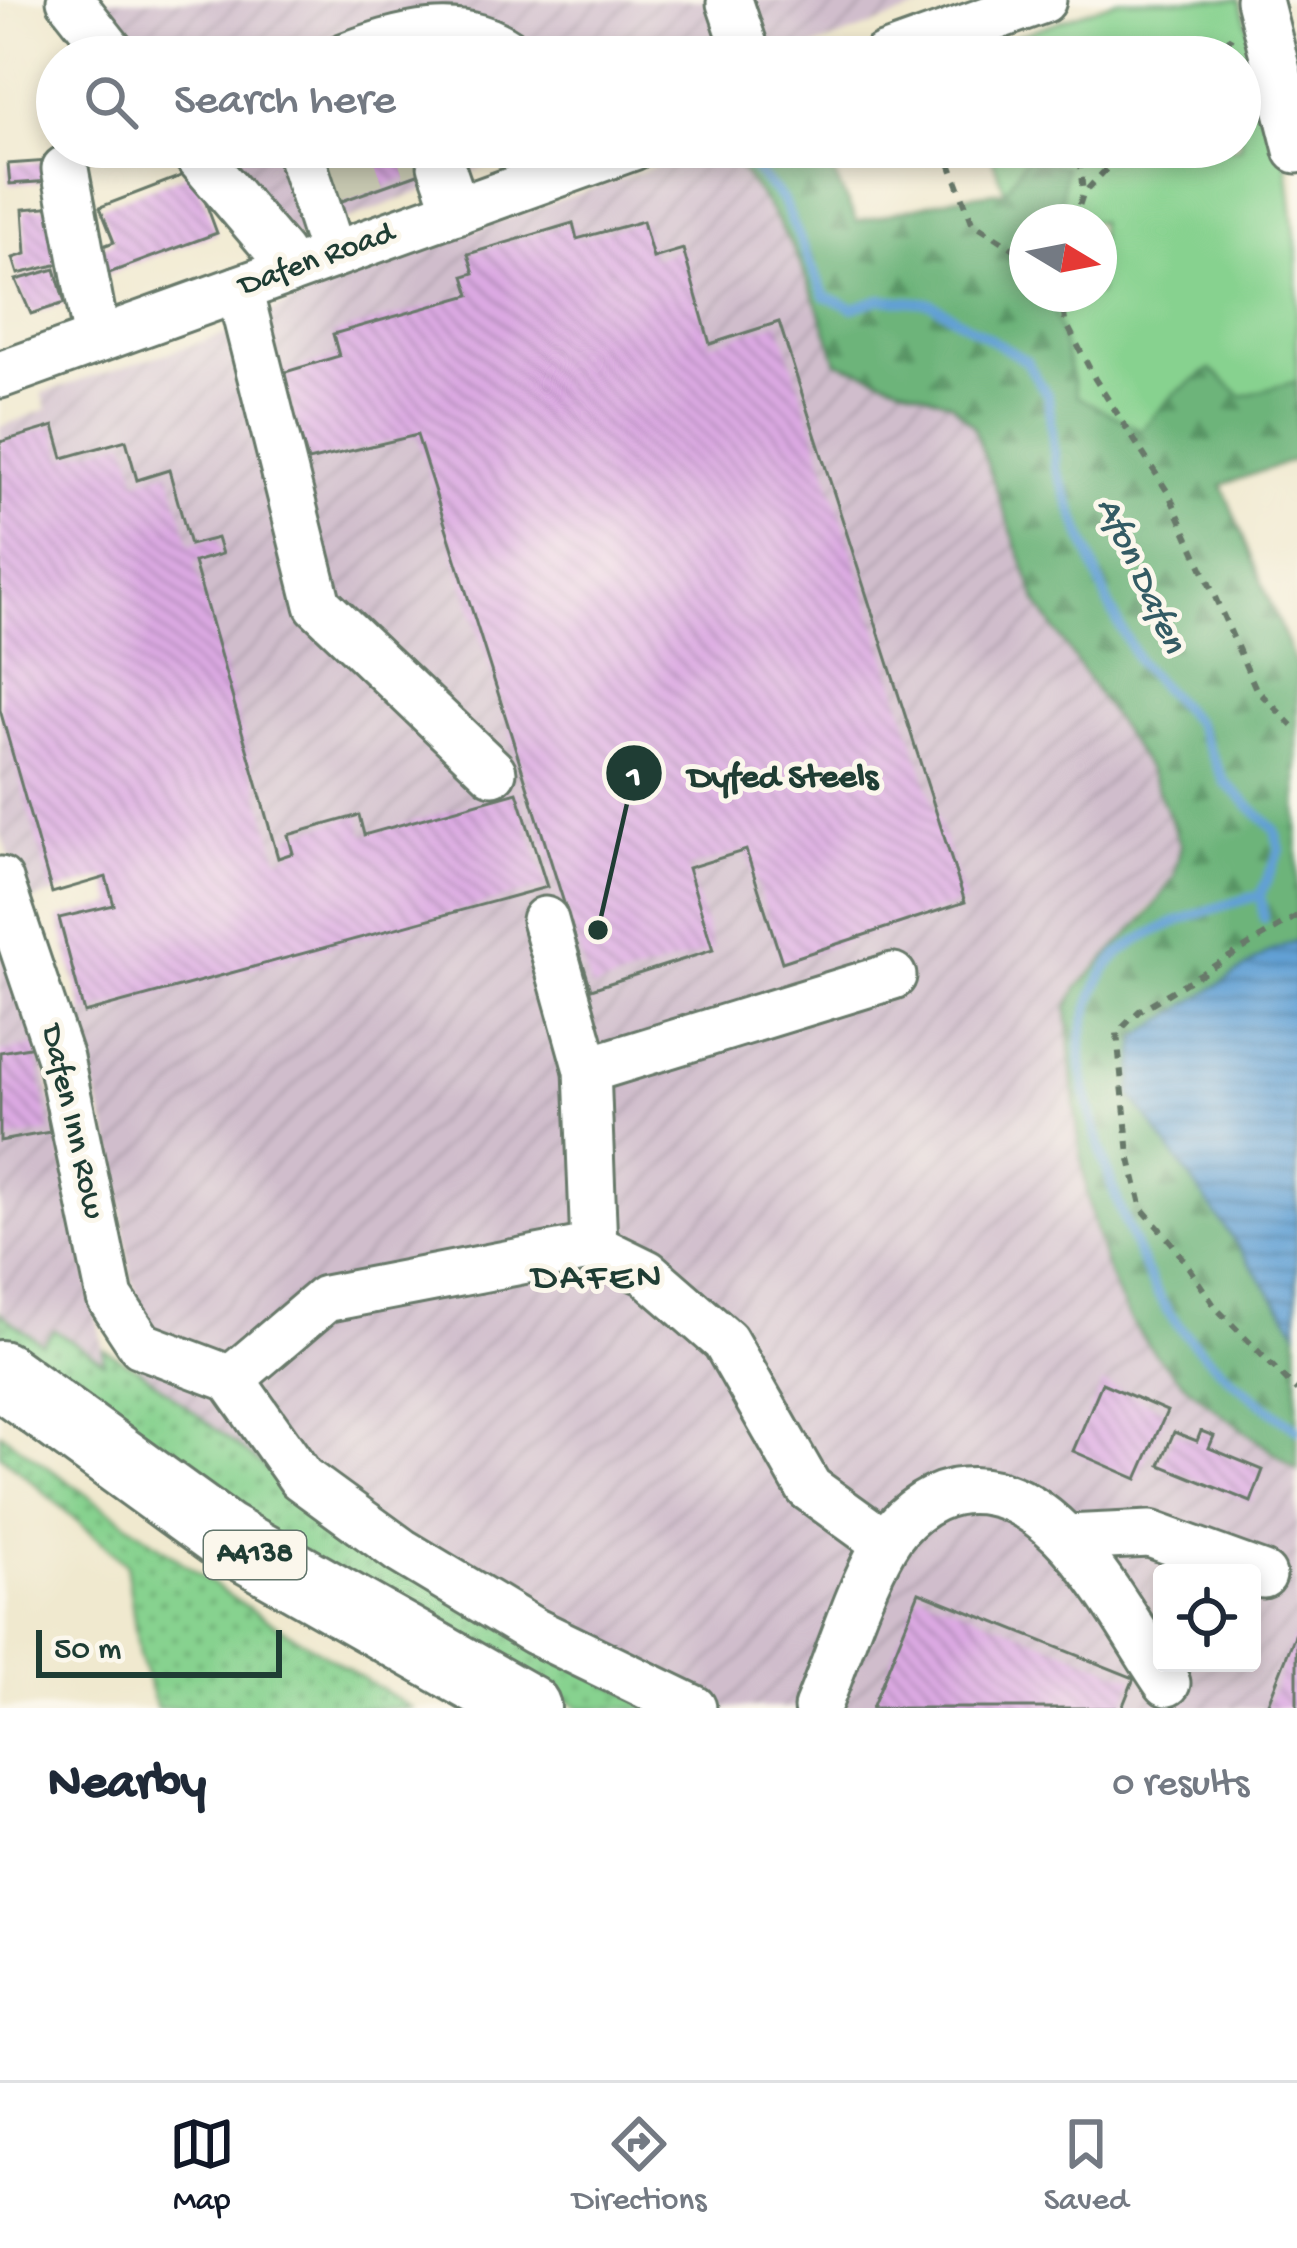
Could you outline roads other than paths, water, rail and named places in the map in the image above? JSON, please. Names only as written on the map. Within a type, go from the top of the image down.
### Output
[{"type":"highway","name":"A4138","points":[[0,1374],[222,1535],[527,1708]]},
{"type":"street","points":[[70,0],[98,36]]},
{"type":"street","points":[[942,36],[1042,0]]},
{"type":"street","points":[[1259,0],[1297,150]]},
{"type":"street","points":[[731,1],[742,36]]},
{"type":"street","points":[[208,168],[280,253],[287,272]]},
{"type":"street","points":[[312,168],[333,255]]},
{"type":"street","points":[[442,168],[457,211]]},
{"type":"street","name":"Dafen Road","points":[[0,375],[457,211],[540,168]]},
{"type":"street","points":[[65,169],[97,340]]},
{"type":"street","points":[[239,289],[318,604],[493,772]]},
{"type":"street","name":"Dafen Inn Row","points":[[0,880],[60,1058],[110,1298],[141,1345],[231,1379]]},
{"type":"street","points":[[545,920],[587,1070],[594,1247]]},
{"type":"street","points":[[587,1070],[893,976]]},
{"type":"street","points":[[693,1708],[534,1631],[401,1552],[301,1478],[231,1379],[325,1299],[594,1247],[646,1273],[725,1341],[809,1488],[885,1543]]},
{"type":"street","points":[[817,1708],[885,1543],[930,1497],[978,1488],[1040,1510],[1067,1538],[1167,1683]]},
{"type":"street","points":[[1067,1538],[1150,1534],[1263,1574]]},
{"type":"water","points":[[1297,940],[1297,1330],[1131,1094],[1137,1037],[1271,951]]},
{"type":"waterway","name":"Afon Dafen","points":[[753,168],[782,199],[825,296],[853,308],[880,299],[931,303],[1026,361],[1048,396],[1056,468],[1108,603],[1139,663],[1196,723],[1225,782],[1275,830],[1280,850],[1260,895]]},
{"type":"waterway","name":"Afon Dafen","points":[[1260,895],[1167,926],[1118,955],[1091,1002],[1081,1055],[1101,1150],[1156,1291],[1182,1330],[1212,1361],[1297,1429]]},
{"type":"waterway","points":[[1260,895],[1264,918]]},
{"type":"tunnel","points":[[333,178],[361,168]]},
{"type":"place","name":"Dyfed Steels","points":[[598,930]]},
{"type":"district","name":"DAFEN","points":[[598,1280]]}]
